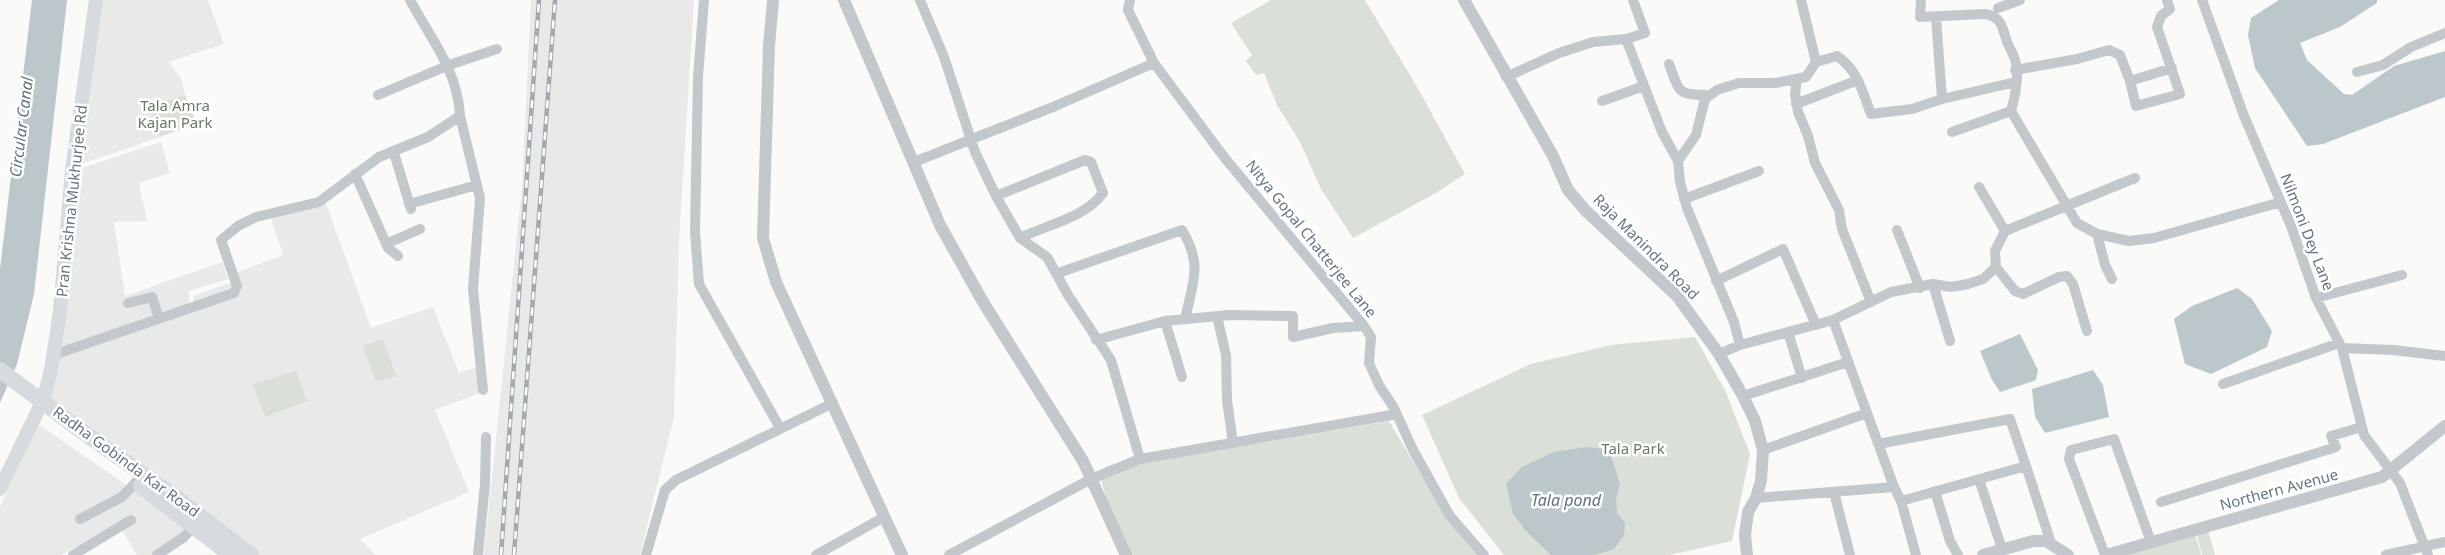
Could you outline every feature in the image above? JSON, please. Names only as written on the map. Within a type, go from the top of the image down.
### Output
[{"type":"main road","name":"Pran Krishna Mukhurjee Rd","points":[[0,489],[53,355],[68,242],[72,170],[96,0]]},
{"type":"main road","name":"Radha Gobinda Kar Road","points":[[0,370],[35,401],[136,482],[177,501],[194,526],[226,553]]},
{"type":"main road","name":"Radha Gobinda Kar Road","points":[[0,382],[35,401],[79,429],[251,555]]},
{"type":"street","points":[[410,0],[449,65],[459,101],[460,116],[477,185],[480,210],[473,289],[483,390]]},
{"type":"street","points":[[704,0],[698,77],[695,232],[699,284],[780,428]]},
{"type":"street","points":[[773,0],[768,46],[762,238],[776,282],[902,555]]},
{"type":"street","points":[[844,0],[940,224],[983,302],[1082,461],[1126,555]]},
{"type":"street","points":[[920,0],[944,57],[971,140],[996,196],[1020,238],[1047,257],[1058,273],[1068,295],[1110,360],[1140,459]]},
{"type":"street","name":"Nitya Gopal Chatterjee Lane","points":[[1130,0],[1128,10],[1154,63],[1224,157],[1364,326],[1371,337],[1369,363],[1379,385],[1397,414],[1450,516],[1484,555]]},
{"type":"street","name":"Raja Manindra Road","points":[[1464,0],[1506,77],[1553,156],[1568,190],[1586,212],[1677,296],[1719,354],[1743,396],[1755,420],[1763,450],[1761,481],[1756,498],[1748,512],[1745,554]]},
{"type":"street","points":[[1506,77],[1559,53],[1593,42],[1626,40],[1645,33],[1633,0]]},
{"type":"street","points":[[1801,0],[1816,62]]},
{"type":"street","points":[[1921,0],[1920,17],[1936,17],[1998,8],[2020,0]]},
{"type":"street","points":[[2015,70],[2109,50],[2120,55],[2130,81],[2136,106],[2180,94],[2158,27],[2161,16],[2170,9],[2167,0]]},
{"type":"street","name":"Nilmoni Dey Lane","points":[[2202,0],[2244,116],[2281,202],[2316,298],[2340,345],[2364,435],[2400,482],[2427,550]]},
{"type":"street","points":[[1998,8],[2017,66],[2010,111],[2077,223],[2097,234],[2129,241],[2154,238],[2281,202]]},
{"type":"street","points":[[1936,17],[1942,99]]},
{"type":"street","points":[[2357,72],[2383,65],[2411,47],[2445,34]]},
{"type":"street","points":[[1626,40],[1662,132],[1678,161],[1684,199],[1734,322],[1740,345]]},
{"type":"street","points":[[378,95],[449,65],[497,49]]},
{"type":"street","points":[[1678,161],[1696,135],[1705,99],[1709,95],[1717,90],[1739,83],[1775,83],[1806,77],[1816,62],[1837,56],[1848,63],[1858,80],[1871,114],[1912,109],[1942,99],[2016,82]]},
{"type":"street","points":[[914,162],[1154,63]]},
{"type":"street","points":[[1668,64],[1681,92],[1687,95],[1709,95]]},
{"type":"street","points":[[2130,81],[2172,68]]},
{"type":"street","points":[[1797,79],[1796,104],[1814,163],[1839,210],[1842,229],[1872,302]]},
{"type":"street","points":[[1796,104],[1858,80]]},
{"type":"street","points":[[1602,101],[1644,86]]},
{"type":"street","points":[[1952,132],[2010,111]]},
{"type":"street","points":[[53,355],[234,293],[237,286],[221,240],[238,226],[256,217],[319,202],[379,157],[428,137],[460,116]]},
{"type":"street","points":[[394,152],[410,207],[477,185]]},
{"type":"street","points":[[996,196],[1085,160],[1091,162],[1103,193],[1099,199],[1076,214],[1020,238]]},
{"type":"street","points":[[1684,199],[1759,171]]},
{"type":"street","points":[[354,174],[386,244],[398,256]]},
{"type":"street","points":[[2087,331],[2073,284],[2067,276],[2059,276],[2023,294],[2015,292],[1996,267],[1995,251],[2005,231],[2134,178]]},
{"type":"street","points":[[1979,187],[2005,231]]},
{"type":"street","points":[[386,244],[420,229]]},
{"type":"street","points":[[1058,273],[1182,230],[1195,257],[1196,268],[1185,319]]},
{"type":"street","points":[[1897,230],[1920,288]]},
{"type":"street","points":[[2097,234],[2105,265],[2112,279]]},
{"type":"street","points":[[1716,281],[1783,249],[1816,325]]},
{"type":"street","points":[[1719,354],[1740,345],[1833,320],[1891,292],[1933,284],[1951,287],[1968,284],[1983,279],[1996,267]]},
{"type":"street","points":[[2316,298],[2402,275]]},
{"type":"street","points":[[1933,284],[1950,341]]},
{"type":"street","points":[[128,304],[152,297],[159,318]]},
{"type":"street","points":[[1217,316],[1226,355],[1227,400],[1233,443]]},
{"type":"street","points":[[1096,340],[1165,321],[1217,316],[1292,316],[1294,337],[1333,328],[1364,326]]},
{"type":"street","points":[[1833,320],[1894,487],[1901,501],[1916,555]]},
{"type":"street","points":[[1165,321],[1182,378]]},
{"type":"street","points":[[1788,332],[1802,378]]},
{"type":"street","points":[[2223,384],[2340,345],[2445,356]]},
{"type":"street","points":[[1743,396],[1848,362]]},
{"type":"street","points":[[646,555],[665,490],[676,480],[833,403]]},
{"type":"street","points":[[1763,450],[1867,413]]},
{"type":"street","points":[[949,555],[1091,479],[1140,459],[1397,414]]},
{"type":"street","points":[[1878,444],[2010,419],[2051,543]]},
{"type":"street","name":"Northern Avenue","points":[[2106,555],[2382,478],[2445,426]]},
{"type":"street","points":[[2161,502],[2336,446],[2331,436],[2362,427]]},
{"type":"street","points":[[478,555],[485,484],[486,437]]},
{"type":"street","points":[[2106,555],[2069,459],[2070,450],[2114,439],[2151,542]]},
{"type":"street","points":[[1901,501],[2026,466]]},
{"type":"street","points":[[1979,479],[2002,549]]},
{"type":"street","points":[[80,519],[122,497],[136,482]]},
{"type":"street","points":[[1756,498],[1894,487]]},
{"type":"street","points":[[1935,491],[1950,541],[1958,555]]},
{"type":"street","points":[[1834,492],[1850,555]]},
{"type":"street","points":[[816,555],[884,517]]},
{"type":"street","points":[[80,554],[131,520]]},
{"type":"street","points":[[157,555],[184,537],[194,526]]},
{"type":"street","points":[[1983,555],[2034,541],[2051,543],[2066,554]]},
{"type":"street","points":[[2386,555],[2427,550],[2445,542]]},
{"type":"shaded area","points":[[98,0],[208,0],[224,44],[169,62],[182,80],[185,95],[149,106],[160,137],[75,166]]},
{"type":"shaded area","points":[[531,0],[694,0],[679,241],[674,417],[640,555],[484,555],[522,186]]},
{"type":"shaded area","points":[[161,142],[170,173],[139,183],[147,221],[114,222],[125,296],[222,262],[228,279],[189,291],[189,306],[55,353],[76,170]]},
{"type":"shaded area","points":[[325,201],[371,328],[433,307],[459,373],[480,366],[482,392],[435,410],[469,492],[360,539],[376,555],[260,555],[42,408],[56,356],[193,308],[194,296],[234,281],[233,274],[283,255],[270,215]]},
{"type":"shaded area","points":[[38,424],[190,529],[156,555],[137,555],[118,524],[61,555],[0,555],[0,507]]},
{"type":"green space","points":[[1271,0],[1365,0],[1416,85],[1465,174],[1436,193],[1353,238],[1321,189],[1300,142],[1277,105],[1264,73],[1256,75],[1246,61],[1252,55],[1231,23]]},
{"type":"green space","name":"Tala Amra Kajan Park","points":[[185,95],[197,123],[160,137],[149,106]]},
{"type":"green space","name":"Tala Park","points":[[1695,337],[1725,390],[1750,454],[1732,541],[1670,555],[1504,555],[1459,498],[1422,415],[1531,364],[1611,345]]},
{"type":"green space","points":[[383,339],[396,376],[376,382],[363,346]]},
{"type":"green space","points":[[296,371],[307,401],[265,417],[253,384]]},
{"type":"green space","points":[[1389,421],[1422,477],[1477,555],[1130,555],[1107,502],[1101,479],[1141,463]]},
{"type":"green space","points":[[2194,530],[2201,555],[2106,555]]},
{"type":"green space","points":[[2208,530],[2215,555],[2202,555],[2196,531]]},
{"type":"water","name":"Circular Canal","points":[[32,0],[67,0],[34,294],[17,364],[0,403],[0,269]]},
{"type":"water","points":[[2279,0],[2377,0],[2377,3],[2340,27],[2300,43],[2307,60],[2344,94],[2352,95],[2394,66],[2445,51],[2445,97],[2323,144],[2307,146],[2255,68],[2248,35],[2251,18]]},
{"type":"water","points":[[2237,288],[2252,299],[2272,331],[2267,347],[2211,374],[2185,364],[2174,319],[2192,306]]},
{"type":"water","points":[[2020,334],[2038,370],[2036,380],[2000,392],[1992,380],[1980,351]]},
{"type":"water","points":[[2093,370],[2103,385],[2109,417],[2045,433],[2035,417],[2032,389]]},
{"type":"water","name":"Tala pond","points":[[1586,447],[1605,449],[1611,456],[1620,484],[1616,499],[1617,513],[1625,523],[1624,535],[1614,549],[1595,555],[1551,555],[1527,532],[1513,514],[1506,484],[1522,467],[1554,452]]},
{"type":"railway","points":[[501,555],[539,0]]},
{"type":"railway","points":[[514,555],[555,0]]}]
